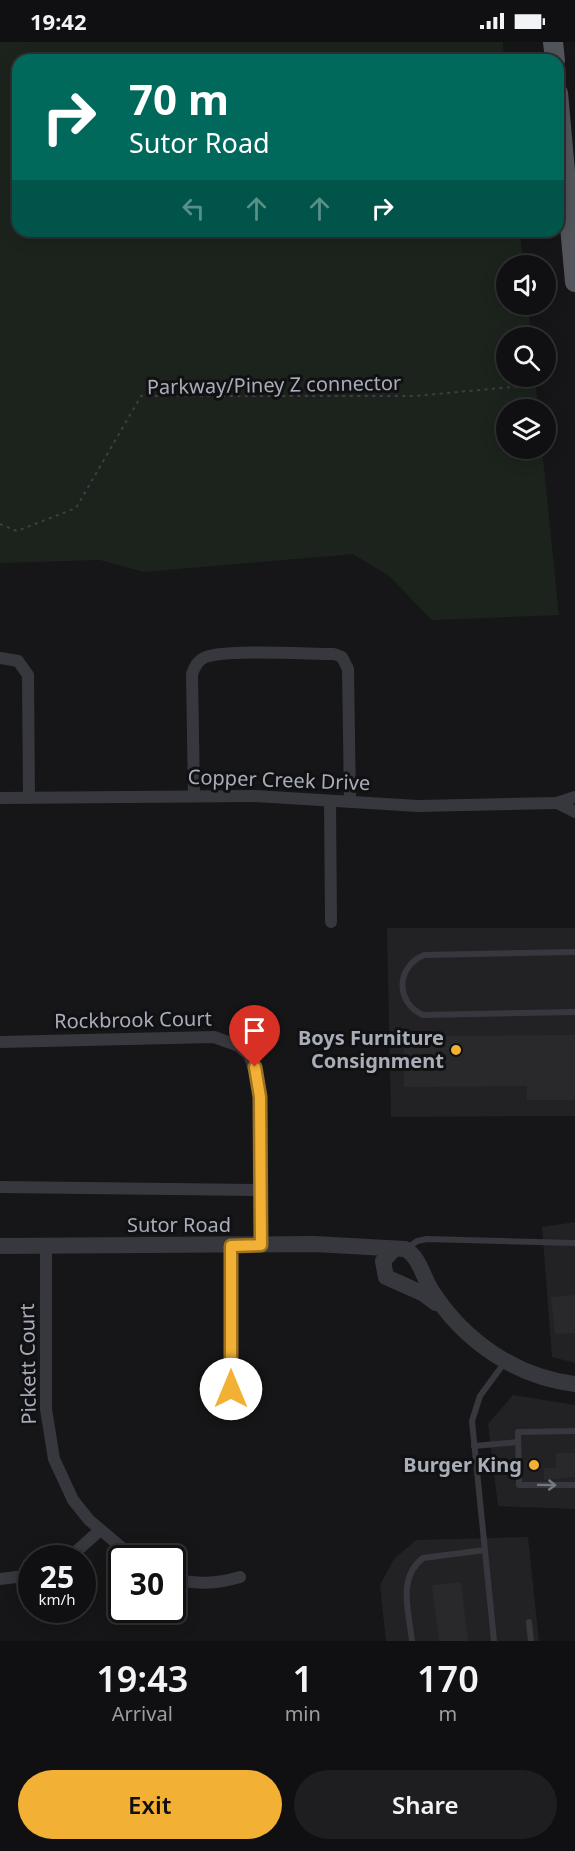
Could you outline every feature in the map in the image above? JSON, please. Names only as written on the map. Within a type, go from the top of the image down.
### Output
[{"type":"main road","points":[[564,160],[575,282]]},
{"type":"street","points":[[194,796],[192,674],[201,659],[209,655],[334,654],[342,657],[348,669],[350,802]]},
{"type":"street","points":[[0,658],[18,662],[28,675],[29,798]]},
{"type":"street","name":"Copper Creek Drive","points":[[0,798],[255,796],[418,806],[557,803],[575,797]]},
{"type":"street","points":[[330,801],[331,922]]},
{"type":"street","name":"Copper Creek Drive","points":[[557,803],[575,812]]},
{"type":"street","name":"Rockbrook Court","points":[[0,1042],[214,1037],[239,1046],[249,1055],[259,1083],[261,1245]]},
{"type":"street","name":"Sutor Road","points":[[0,1186],[259,1190]]},
{"type":"street","name":"Sutor Road","points":[[0,1246],[314,1244],[399,1249]]},
{"type":"street","name":"Pickett Court","points":[[46,1246],[48,1438],[54,1459],[73,1500],[99,1531],[117,1545]]},
{"type":"street","points":[[231,1246],[231,1389]]},
{"type":"street","points":[[358,1248],[382,1269],[390,1281],[424,1294],[447,1310]]},
{"type":"street","points":[[382,1269],[385,1256],[399,1249],[417,1262],[432,1292],[468,1333],[505,1361],[542,1378],[574,1385]]},
{"type":"street","points":[[401,1284],[412,1279],[417,1262]]},
{"type":"street","points":[[83,1545],[99,1531]]},
{"type":"street","points":[[0,1579],[18,1577]]},
{"type":"street","points":[[186,1582],[218,1583],[240,1577]]},
{"type":"lane","points":[[575,952],[424,955],[410,964],[402,982],[405,1000],[423,1015],[575,1012]]},
{"type":"lane","name":"Sutor Road","points":[[399,1249],[427,1239],[575,1243]]},
{"type":"lane","points":[[494,1641],[472,1421],[474,1407],[505,1361]]},
{"type":"lane","points":[[575,1431],[518,1432],[519,1485],[575,1485]]},
{"type":"lane","points":[[474,1446],[518,1442]]},
{"type":"lane","points":[[412,1641],[406,1583],[416,1563],[423,1558],[485,1550]]},
{"type":"lane","points":[[529,1622],[531,1641]]},
{"type":"path","name":"Parkway/Piney Z connector","points":[[0,524],[17,531],[76,508],[141,396],[415,396],[512,387]]},
{"type":"shaded area","points":[[0,42],[503,42],[504,54],[12,54],[12,237],[521,237],[522,255],[496,255],[496,315],[529,315],[530,327],[496,327],[496,387],[536,387],[537,399],[496,399],[496,459],[543,459],[559,615],[432,620],[388,575],[353,554],[144,572],[100,560],[0,563]]},
{"type":"shaded area","points":[[387,928],[575,928],[575,1116],[391,1117]]},
{"type":"shaded area","points":[[575,1222],[575,1363],[552,1357],[542,1227]]},
{"type":"shaded area","name":"Burger King","points":[[513,1395],[575,1405],[575,1509],[498,1506],[488,1424]]},
{"type":"shaded area","points":[[528,1537],[539,1641],[386,1641],[380,1585],[394,1559],[416,1540]]},
{"type":"building","points":[[575,1035],[575,1100],[527,1100],[527,1086],[404,1087],[404,1036]]},
{"type":"building","points":[[575,1295],[575,1333],[555,1334],[551,1297]]},
{"type":"building","points":[[556,1453],[575,1453],[575,1477],[544,1480],[544,1468],[556,1468]]},
{"type":"building","points":[[461,1582],[468,1641],[439,1641],[432,1585]]},
{"type":"place","name":"Boys Furniture Consignment","points":[[456,1050]]},
{"type":"place","name":"Burger King","points":[[534,1465]]},
{"type":"route","points":[[231,1389],[231,1246],[261,1245],[260,1097],[255,1067]]}]
